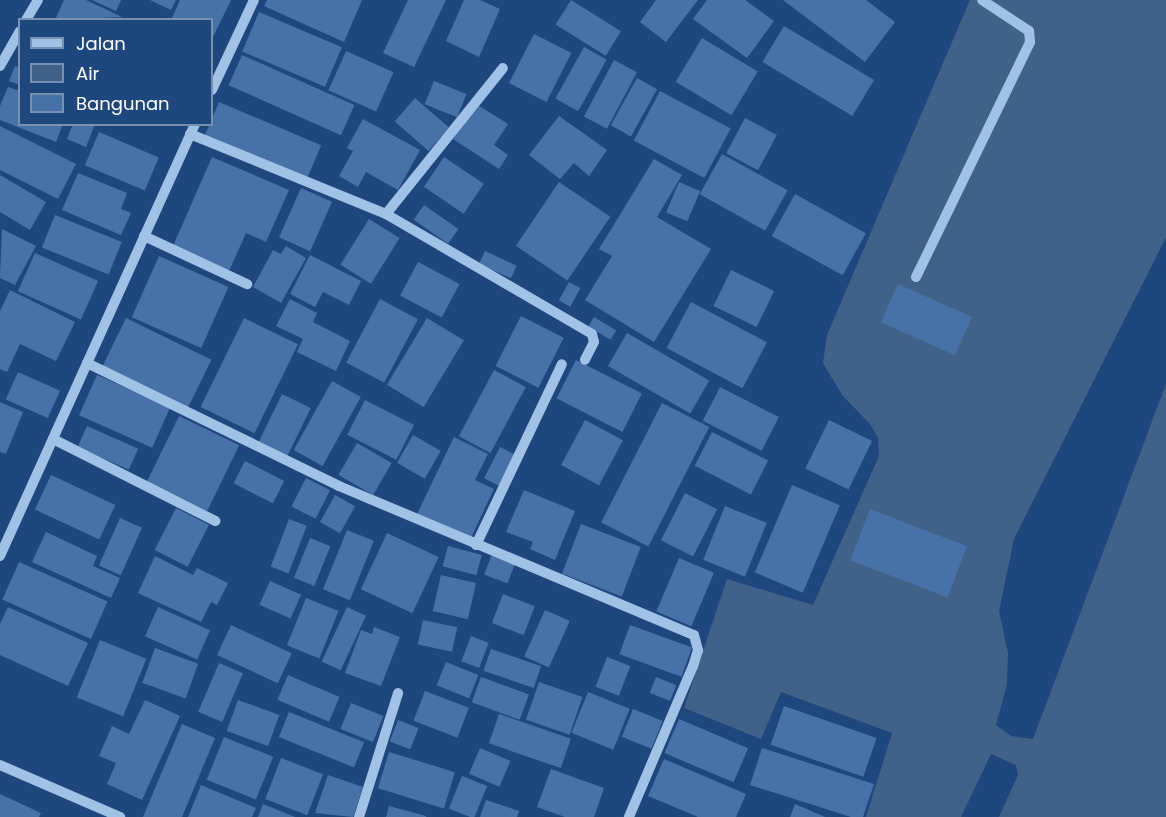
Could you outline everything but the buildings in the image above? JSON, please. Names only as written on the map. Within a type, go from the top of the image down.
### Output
[{"type":"street","points":[[27,18],[38,0]]},
{"type":"street","points":[[213,88],[254,0]]},
{"type":"street","points":[[916,277],[1030,42],[1029,31],[982,0]]},
{"type":"street","points":[[0,66],[18,34]]},
{"type":"street","points":[[386,214],[503,68]]},
{"type":"street","points":[[0,556],[192,129],[386,214],[592,334],[594,342],[585,360]]},
{"type":"street","points":[[144,236],[247,284]]},
{"type":"street","points":[[87,363],[339,486],[694,635],[698,650],[693,666],[629,817]]},
{"type":"street","points":[[476,545],[562,364]]},
{"type":"street","points":[[53,439],[215,521]]},
{"type":"street","points":[[359,817],[398,693]]},
{"type":"street","points":[[0,765],[120,817]]},
{"type":"water","points":[[970,0],[1166,0],[1166,817],[866,817],[892,733],[781,692],[761,739],[684,708],[727,579],[813,605],[879,456],[878,438],[870,424],[842,395],[823,363],[827,335]]},
{"type":"pier","points":[[1166,237],[1166,384],[1033,739],[1011,736],[996,725],[1007,684],[1008,653],[999,611],[1014,539]]},
{"type":"pier","points":[[991,754],[1016,765],[1018,775],[999,817],[961,817]]}]
